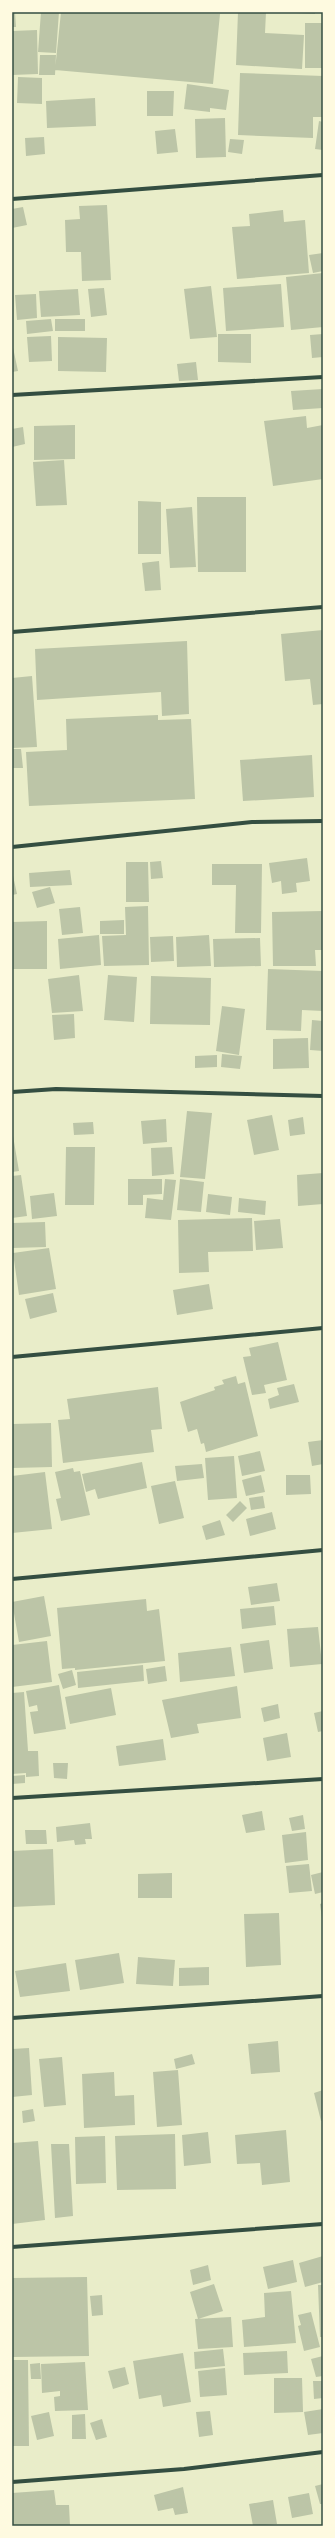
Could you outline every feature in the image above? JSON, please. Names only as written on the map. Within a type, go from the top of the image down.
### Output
[{"type":"street","points":[[12,199],[323,175]]},
{"type":"street","points":[[12,394],[323,377]]},
{"type":"street","points":[[12,632],[323,607]]},
{"type":"street","points":[[12,847],[252,822],[323,821]]},
{"type":"street","points":[[12,1092],[56,1089],[323,1096]]},
{"type":"street","points":[[12,1357],[323,1328]]},
{"type":"street","points":[[12,1579],[323,1550]]},
{"type":"street","points":[[12,1798],[323,1779]]},
{"type":"street","points":[[12,2018],[323,1996]]},
{"type":"street","points":[[12,2247],[323,2224]]},
{"type":"street","points":[[12,2482],[184,2469],[323,2452]]},
{"type":"building","points":[[12,12],[15,12],[16,27],[12,27]]},
{"type":"building","points":[[41,12],[59,12],[56,53],[38,52]]},
{"type":"building","points":[[61,12],[220,14],[213,84],[55,70]]},
{"type":"building","points":[[238,12],[266,12],[265,33],[304,35],[302,69],[236,65]]},
{"type":"building","points":[[315,12],[315,14],[296,13]]},
{"type":"building","points":[[305,23],[322,23],[322,68],[305,68]]},
{"type":"building","points":[[37,30],[38,74],[12,75],[12,31]]},
{"type":"building","points":[[40,55],[56,55],[55,75],[39,75]]},
{"type":"building","points":[[240,73],[323,76],[323,117],[313,117],[313,138],[238,135]]},
{"type":"building","points":[[18,77],[42,78],[42,104],[17,103]]},
{"type":"building","points":[[187,84],[229,90],[226,110],[210,108],[210,112],[184,109]]},
{"type":"building","points":[[147,91],[174,91],[173,116],[147,116]]},
{"type":"building","points":[[95,98],[96,126],[47,128],[46,101]]},
{"type":"building","points":[[225,118],[226,157],[196,158],[195,119]]},
{"type":"building","points":[[319,121],[323,122],[323,150],[315,149]]},
{"type":"building","points":[[175,129],[178,152],[157,154],[155,131]]},
{"type":"building","points":[[44,137],[45,154],[26,156],[25,138]]},
{"type":"building","points":[[230,139],[244,140],[242,154],[228,152]]},
{"type":"building","points":[[107,205],[111,280],[82,281],[81,252],[66,252],[65,220],[80,219],[79,206]]},
{"type":"building","points":[[23,207],[27,225],[12,228],[12,209]]},
{"type":"building","points":[[283,210],[284,222],[305,220],[309,273],[237,279],[232,227],[250,226],[249,214]]},
{"type":"building","points":[[323,253],[323,271],[313,273],[309,255]]},
{"type":"building","points":[[323,273],[323,327],[291,330],[286,277]]},
{"type":"building","points":[[281,284],[284,327],[226,331],[223,288]]},
{"type":"building","points":[[211,286],[217,337],[190,339],[184,289]]},
{"type":"building","points":[[104,288],[107,315],[91,317],[88,289]]},
{"type":"building","points":[[78,289],[80,315],[41,317],[39,291]]},
{"type":"building","points":[[36,294],[37,318],[17,320],[15,295]]},
{"type":"building","points":[[51,319],[53,331],[27,334],[26,321]]},
{"type":"building","points":[[55,319],[85,319],[85,331],[55,331]]},
{"type":"building","points":[[218,334],[251,334],[251,363],[218,362]]},
{"type":"building","points":[[323,334],[323,357],[312,358],[310,335]]},
{"type":"building","points":[[51,336],[52,361],[29,362],[27,337]]},
{"type":"building","points":[[58,337],[107,338],[106,372],[58,371]]},
{"type":"building","points":[[12,343],[18,371],[12,372]]},
{"type":"building","points":[[196,362],[198,380],[179,381],[177,364]]},
{"type":"building","points":[[323,389],[323,408],[293,410],[291,391]]},
{"type":"building","points":[[306,416],[307,428],[323,425],[323,479],[273,486],[264,421]]},
{"type":"building","points":[[75,425],[75,459],[34,460],[34,426]]},
{"type":"building","points":[[23,427],[25,444],[12,447],[12,429]]},
{"type":"building","points":[[64,460],[67,505],[36,506],[33,462]]},
{"type":"building","points":[[197,497],[246,497],[246,572],[198,572]]},
{"type":"building","points":[[138,501],[161,502],[161,554],[138,554]]},
{"type":"building","points":[[192,507],[196,567],[170,568],[166,509]]},
{"type":"building","points":[[159,561],[161,590],[145,591],[142,563]]},
{"type":"building","points":[[323,630],[323,704],[313,705],[310,679],[285,681],[281,634]]},
{"type":"building","points":[[187,641],[189,714],[162,716],[161,692],[37,700],[35,649]]},
{"type":"building","points":[[32,676],[37,747],[12,748],[12,678]]},
{"type":"building","points":[[158,715],[158,720],[191,719],[195,799],[29,806],[26,752],[67,750],[66,719]]},
{"type":"building","points":[[12,749],[21,749],[23,768],[12,768]]},
{"type":"building","points":[[312,755],[314,797],[243,801],[240,760]]},
{"type":"building","points":[[307,858],[310,881],[296,883],[297,892],[282,894],[281,881],[272,883],[269,863]]},
{"type":"building","points":[[161,861],[163,878],[151,879],[150,862]]},
{"type":"building","points":[[126,862],[148,862],[149,902],[126,902]]},
{"type":"building","points":[[212,864],[262,864],[261,933],[235,933],[236,885],[212,885]]},
{"type":"building","points":[[70,870],[72,885],[30,887],[29,873]]},
{"type":"building","points":[[12,871],[17,894],[12,895]]},
{"type":"building","points":[[50,887],[55,903],[37,908],[32,892]]},
{"type":"building","points":[[148,906],[149,965],[104,966],[102,936],[126,935],[125,907]]},
{"type":"building","points":[[80,907],[83,933],[62,935],[59,909]]},
{"type":"building","points":[[323,911],[323,950],[315,950],[316,966],[273,966],[272,912]]},
{"type":"building","points":[[124,920],[124,934],[100,934],[100,921]]},
{"type":"building","points":[[47,921],[47,969],[12,969],[12,922]]},
{"type":"building","points":[[99,935],[101,965],[60,969],[58,939]]},
{"type":"building","points":[[209,935],[211,966],[177,967],[176,937]]},
{"type":"building","points":[[173,936],[174,961],[151,962],[150,937]]},
{"type":"building","points":[[260,938],[261,966],[214,967],[213,939]]},
{"type":"building","points":[[268,969],[323,971],[323,1011],[302,1010],[301,1031],[266,1030]]},
{"type":"building","points":[[79,975],[83,1011],[52,1013],[48,979]]},
{"type":"building","points":[[108,975],[137,977],[134,1022],[104,1020]]},
{"type":"building","points":[[151,976],[211,978],[210,1025],[150,1024]]},
{"type":"building","points":[[222,1006],[245,1009],[239,1055],[216,1051]]},
{"type":"building","points":[[74,1014],[75,1038],[54,1040],[52,1015]]},
{"type":"building","points":[[312,1020],[323,1021],[323,1051],[310,1050]]},
{"type":"building","points":[[308,1038],[309,1068],[273,1069],[273,1039]]},
{"type":"building","points":[[222,1054],[242,1056],[240,1069],[221,1067]]},
{"type":"building","points":[[217,1055],[217,1067],[195,1068],[195,1056]]},
{"type":"building","points":[[187,1111],[212,1113],[205,1179],[180,1177]]},
{"type":"building","points":[[272,1115],[279,1150],[254,1155],[247,1120]]},
{"type":"building","points":[[303,1117],[305,1134],[290,1136],[288,1120]]},
{"type":"building","points":[[166,1119],[167,1142],[143,1144],[141,1121]]},
{"type":"building","points":[[93,1122],[94,1134],[74,1135],[73,1123]]},
{"type":"building","points":[[12,1130],[19,1171],[12,1172]]},
{"type":"building","points":[[66,1147],[95,1147],[94,1205],[65,1205]]},
{"type":"building","points":[[172,1147],[174,1174],[152,1176],[151,1148]]},
{"type":"building","points":[[323,1173],[323,1204],[298,1206],[297,1175]]},
{"type":"building","points":[[21,1175],[27,1216],[12,1218],[12,1176]]},
{"type":"building","points":[[128,1179],[162,1179],[162,1194],[143,1195],[143,1205],[128,1205]]},
{"type":"building","points":[[165,1179],[176,1180],[171,1220],[145,1218],[147,1198],[163,1200]]},
{"type":"building","points":[[180,1179],[204,1182],[201,1212],[177,1210]]},
{"type":"building","points":[[54,1193],[57,1216],[32,1219],[30,1196]]},
{"type":"building","points":[[208,1194],[232,1197],[230,1215],[206,1212]]},
{"type":"building","points":[[239,1198],[266,1201],[265,1215],[238,1212]]},
{"type":"building","points":[[252,1218],[253,1251],[208,1252],[209,1272],[179,1273],[178,1220]]},
{"type":"building","points":[[280,1219],[283,1248],[256,1250],[254,1221]]},
{"type":"building","points":[[45,1222],[46,1247],[12,1248],[12,1223]]},
{"type":"building","points":[[49,1248],[56,1289],[19,1295],[13,1253]]},
{"type":"building","points":[[209,1284],[213,1309],[177,1315],[173,1290]]},
{"type":"building","points":[[53,1293],[57,1312],[30,1319],[25,1299]]},
{"type":"building","points":[[278,1342],[287,1380],[264,1385],[266,1393],[252,1395],[243,1357],[251,1356],[249,1348]]},
{"type":"building","points":[[236,1376],[238,1384],[245,1382],[258,1436],[206,1452],[204,1443],[201,1444],[197,1429],[188,1432],[180,1402],[215,1390],[214,1387],[224,1384],[222,1380]]},
{"type":"building","points":[[294,1384],[299,1402],[270,1409],[268,1399],[279,1395],[277,1388]]},
{"type":"building","points":[[158,1387],[162,1429],[151,1430],[154,1452],[63,1463],[58,1420],[70,1419],[67,1399]]},
{"type":"building","points":[[51,1423],[52,1467],[12,1468],[12,1424]]},
{"type":"building","points":[[323,1440],[323,1464],[312,1466],[308,1442]]},
{"type":"building","points":[[260,1451],[265,1471],[242,1476],[238,1456]]},
{"type":"building","points":[[234,1456],[237,1498],[208,1500],[205,1458]]},
{"type":"building","points":[[142,1462],[147,1488],[98,1499],[95,1489],[86,1492],[82,1474]]},
{"type":"building","points":[[202,1464],[204,1478],[177,1481],[175,1466]]},
{"type":"building","points":[[73,1468],[74,1472],[80,1471],[90,1515],[61,1521],[56,1499],[61,1498],[55,1472]]},
{"type":"building","points":[[45,1472],[52,1529],[12,1533],[12,1476]]},
{"type":"building","points":[[261,1475],[265,1492],[246,1496],[242,1480]]},
{"type":"building","points":[[286,1475],[310,1475],[311,1494],[286,1495]]},
{"type":"building","points":[[175,1481],[184,1518],[159,1524],[151,1486]]},
{"type":"building","points":[[263,1496],[265,1508],[251,1510],[249,1498]]},
{"type":"building","points":[[240,1501],[247,1508],[233,1522],[226,1515]]},
{"type":"building","points":[[272,1512],[276,1529],[250,1536],[246,1519]]},
{"type":"building","points":[[220,1520],[225,1535],[206,1540],[202,1526]]},
{"type":"building","points":[[277,1583],[280,1601],[251,1605],[248,1587]]},
{"type":"building","points":[[44,1596],[51,1636],[19,1642],[12,1602]]},
{"type":"building","points":[[146,1599],[147,1611],[159,1609],[165,1661],[75,1670],[75,1668],[62,1669],[57,1608]]},
{"type":"building","points":[[274,1606],[276,1625],[242,1629],[240,1609]]},
{"type":"building","points":[[318,1627],[322,1664],[290,1667],[287,1629]]},
{"type":"building","points":[[269,1640],[273,1669],[244,1673],[240,1644]]},
{"type":"building","points":[[47,1641],[52,1682],[12,1687],[12,1645]]},
{"type":"building","points":[[231,1647],[235,1676],[180,1682],[178,1653]]},
{"type":"building","points":[[143,1665],[144,1681],[78,1688],[77,1672]]},
{"type":"building","points":[[165,1666],[167,1681],[148,1684],[146,1669]]},
{"type":"building","points":[[72,1670],[76,1685],[63,1689],[58,1674]]},
{"type":"building","points":[[59,1685],[66,1729],[34,1734],[30,1712],[38,1711],[37,1705],[29,1707],[26,1691]]},
{"type":"building","points":[[237,1686],[241,1718],[197,1724],[199,1733],[171,1738],[162,1700]]},
{"type":"building","points":[[111,1688],[116,1715],[70,1724],[65,1697]]},
{"type":"building","points":[[24,1692],[28,1751],[38,1751],[39,1776],[26,1777],[26,1773],[12,1774],[12,1693]]},
{"type":"building","points":[[278,1704],[280,1718],[264,1722],[261,1708]]},
{"type":"building","points":[[323,1711],[323,1731],[318,1732],[314,1713]]},
{"type":"building","points":[[287,1733],[291,1757],[267,1761],[263,1738]]},
{"type":"building","points":[[163,1739],[166,1760],[119,1766],[116,1746]]},
{"type":"building","points":[[53,1763],[68,1763],[67,1779],[54,1778]]},
{"type":"building","points":[[25,1775],[25,1783],[12,1784],[12,1776]]},
{"type":"building","points":[[262,1811],[265,1830],[246,1833],[242,1815]]},
{"type":"building","points":[[303,1815],[305,1829],[292,1831],[289,1818]]},
{"type":"building","points":[[90,1823],[92,1839],[85,1839],[86,1844],[75,1845],[74,1840],[57,1842],[56,1827]]},
{"type":"building","points":[[25,1830],[46,1830],[47,1844],[26,1844]]},
{"type":"building","points":[[306,1832],[308,1860],[285,1863],[282,1835]]},
{"type":"building","points":[[53,1849],[55,1905],[12,1907],[12,1851]]},
{"type":"building","points":[[309,1864],[312,1891],[289,1893],[286,1866]]},
{"type":"building","points":[[323,1872],[323,1892],[315,1894],[311,1875]]},
{"type":"building","points":[[172,1873],[172,1898],[138,1898],[138,1874]]},
{"type":"building","points":[[323,1903],[323,1918],[322,1918],[320,1904]]},
{"type":"building","points":[[279,1913],[281,1965],[246,1967],[244,1914]]},
{"type":"building","points":[[119,1953],[124,1983],[80,1990],[75,1960]]},
{"type":"building","points":[[138,1957],[175,1960],[173,1986],[136,1984]]},
{"type":"building","points":[[66,1963],[70,1991],[20,1997],[15,1971]]},
{"type":"building","points":[[209,1967],[209,1985],[179,1986],[179,1968]]},
{"type":"building","points":[[278,2041],[280,2072],[251,2074],[248,2044]]},
{"type":"building","points":[[29,2048],[32,2095],[12,2097],[12,2049]]},
{"type":"building","points":[[192,2054],[195,2064],[176,2069],[174,2059]]},
{"type":"building","points":[[62,2057],[66,2105],[44,2107],[39,2059]]},
{"type":"building","points":[[178,2070],[182,2125],[157,2127],[153,2072]]},
{"type":"building","points":[[114,2072],[115,2096],[134,2095],[135,2125],[84,2128],[82,2074]]},
{"type":"building","points":[[323,2090],[323,2120],[321,2121],[314,2093]]},
{"type":"building","points":[[33,2109],[35,2121],[23,2123],[22,2111]]},
{"type":"building","points":[[286,2130],[290,2182],[262,2185],[260,2163],[237,2164],[235,2135]]},
{"type":"building","points":[[208,2132],[211,2163],[184,2166],[182,2135]]},
{"type":"building","points":[[175,2134],[176,2189],[117,2190],[115,2136]]},
{"type":"building","points":[[105,2136],[106,2183],[76,2184],[75,2137]]},
{"type":"building","points":[[38,2141],[45,2220],[12,2224],[12,2143]]},
{"type":"building","points":[[51,2144],[69,2144],[73,2216],[55,2218]]},
{"type":"building","points":[[323,2256],[323,2282],[305,2287],[299,2263]]},
{"type":"building","points":[[293,2260],[297,2282],[268,2289],[263,2267]]},
{"type":"building","points":[[208,2265],[211,2280],[193,2285],[190,2270]]},
{"type":"building","points":[[87,2277],[89,2356],[12,2357],[12,2278]]},
{"type":"building","points":[[214,2284],[223,2311],[198,2319],[190,2292]]},
{"type":"building","points":[[318,2285],[323,2285],[323,2337],[320,2337]]},
{"type":"building","points":[[291,2291],[296,2343],[244,2347],[242,2320],[265,2317],[264,2293]]},
{"type":"building","points":[[102,2295],[103,2315],[92,2316],[90,2296]]},
{"type":"building","points":[[311,2312],[320,2347],[304,2351],[298,2326],[301,2325],[298,2315]]},
{"type":"building","points":[[231,2317],[233,2347],[198,2349],[195,2319]]},
{"type":"building","points":[[223,2349],[225,2366],[195,2369],[194,2352]]},
{"type":"building","points":[[287,2351],[288,2373],[244,2375],[243,2353]]},
{"type":"building","points":[[183,2353],[191,2402],[163,2407],[161,2395],[139,2399],[133,2361]]},
{"type":"building","points":[[323,2356],[323,2376],[316,2377],[311,2359]]},
{"type":"building","points":[[12,2360],[28,2360],[29,2446],[12,2446]]},
{"type":"building","points":[[85,2362],[88,2410],[55,2411],[54,2397],[60,2396],[60,2391],[42,2393],[41,2364]]},
{"type":"building","points":[[40,2363],[41,2379],[31,2379],[30,2364]]},
{"type":"building","points":[[125,2367],[129,2384],[113,2389],[108,2371]]},
{"type":"building","points":[[225,2368],[227,2395],[200,2397],[198,2371]]},
{"type":"building","points":[[274,2378],[302,2378],[303,2412],[274,2413]]},
{"type":"building","points":[[313,2381],[323,2381],[323,2398],[314,2399]]},
{"type":"building","points":[[323,2409],[323,2433],[308,2435],[304,2412]]},
{"type":"building","points":[[210,2411],[213,2435],[199,2437],[196,2412]]},
{"type":"building","points":[[49,2412],[54,2436],[37,2440],[31,2416]]},
{"type":"building","points":[[85,2414],[86,2439],[72,2439],[72,2415]]},
{"type":"building","points":[[102,2419],[107,2437],[96,2440],[90,2423]]},
{"type":"building","points":[[323,2484],[323,2504],[320,2504],[315,2486]]},
{"type":"building","points":[[183,2487],[188,2513],[175,2515],[173,2508],[158,2511],[154,2495]]},
{"type":"building","points":[[54,2490],[56,2505],[69,2505],[70,2526],[12,2526],[12,2493]]},
{"type":"building","points":[[309,2493],[313,2514],[292,2518],[288,2497]]},
{"type":"building","points":[[273,2500],[277,2524],[253,2526],[249,2504]]}]
